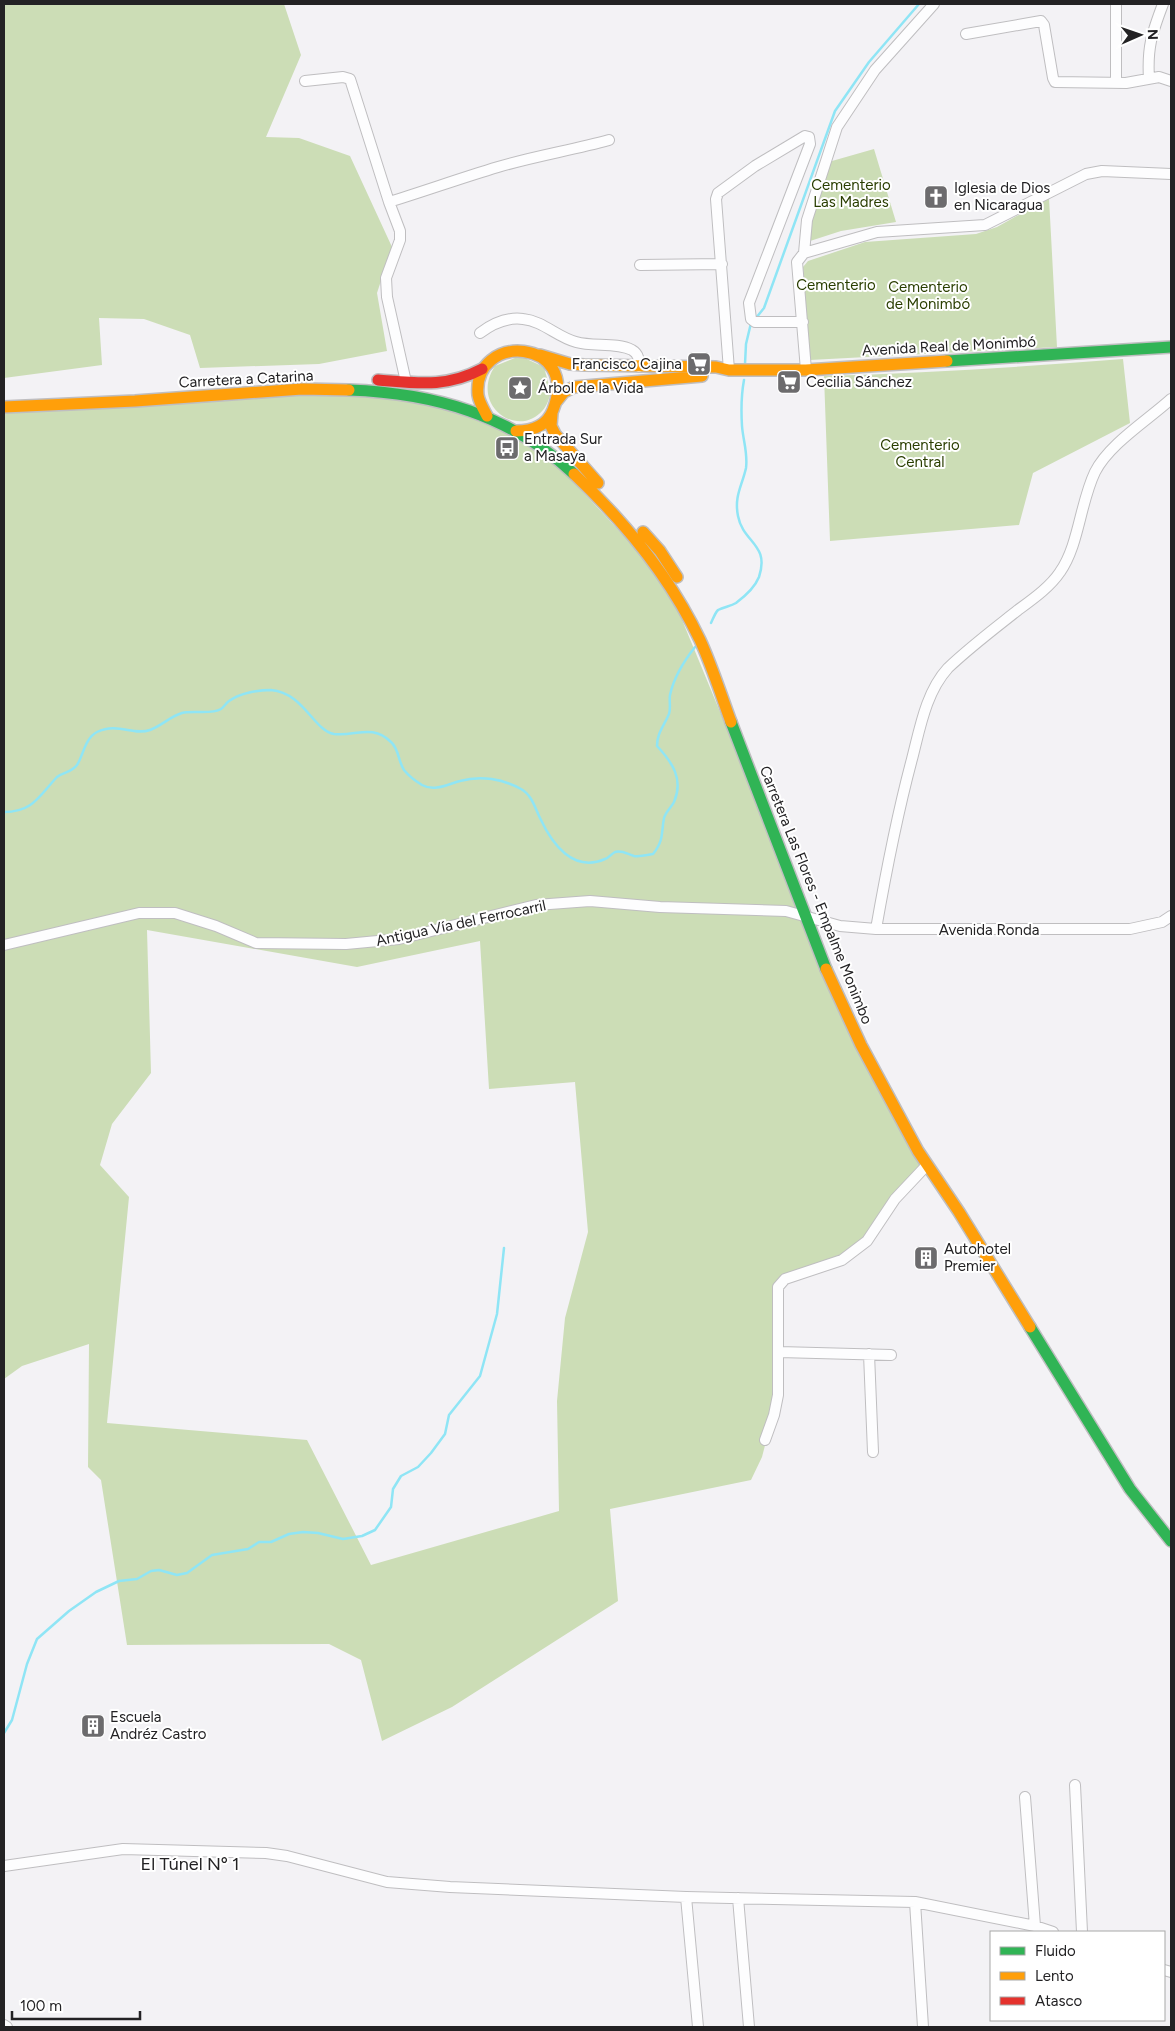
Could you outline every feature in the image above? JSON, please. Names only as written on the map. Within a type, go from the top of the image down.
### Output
[{"type":"main road","name":"Avenida Real de Monimbó","points":[[540,355],[570,364],[716,368],[729,370],[806,370],[1171,347]]},
{"type":"main road","points":[[526,350],[540,355],[550,366],[557,388],[556,402],[552,413],[546,421],[536,429],[516,431],[487,416],[477,397],[478,380],[482,369],[496,356],[513,351],[526,350]]},
{"type":"main road","name":"Carretera a Catarina","points":[[153,388],[241,382],[343,379],[446,384],[462,379],[482,369]]},
{"type":"main road","name":"Avenida Real de Monimbó","points":[[556,402],[564,392],[580,386],[716,375],[729,370]]},
{"type":"main road","name":"Carretera a Catarina","points":[[4,407],[134,401],[302,389],[371,390],[416,396],[460,406],[487,416]]},
{"type":"main road","points":[[4,396],[106,391]]},
{"type":"main road","name":"Carretera Las Flores - Empalme Monimbo","points":[[552,413],[551,426],[555,434],[660,551],[692,603],[820,920],[859,1022],[889,1083],[1138,1480],[1171,1524]]},
{"type":"main road","name":"Carretera Las Flores - Empalme Monimbo","points":[[516,431],[556,457],[590,490],[636,540],[666,581],[700,640],[806,916],[860,1045],[927,1164],[959,1212],[1130,1489],[1171,1541]]},
{"type":"street","points":[[806,370],[797,262],[804,253],[807,220],[837,127],[875,70],[934,4]]},
{"type":"street","points":[[1116,4],[1116,82]]},
{"type":"street","points":[[1149,79],[1148,48],[1162,4]]},
{"type":"street","points":[[966,34],[1041,22],[1044,25],[1052,78],[1055,82],[1139,82],[1159,77],[1171,81]]},
{"type":"street","points":[[305,81],[343,77],[350,79],[389,202],[400,230],[400,240],[386,278],[386,297],[406,382]]},
{"type":"street","points":[[729,370],[716,199],[718,193],[755,166],[794,144],[801,137],[809,137],[810,144],[749,303],[751,319],[755,322],[803,322]]},
{"type":"street","points":[[389,202],[499,167],[544,155],[571,151],[609,140]]},
{"type":"street","points":[[804,253],[877,232],[985,226],[1086,174],[1102,171],[1171,174]]},
{"type":"street","points":[[640,265],[722,264]]},
{"type":"street","points":[[480,333],[500,322],[523,319],[539,324],[577,342],[626,348],[639,356],[639,367]]},
{"type":"street","points":[[876,929],[899,806],[923,716],[934,688],[947,670],[974,645],[1059,575],[1067,563],[1086,496],[1096,470],[1127,436],[1171,399]]},
{"type":"street","name":"Antigua Vía del Ferrocarril","points":[[4,945],[139,913],[175,913],[216,926],[256,943],[337,944],[399,939],[536,904],[590,901],[660,907],[786,911],[806,916]]},
{"type":"street","name":"Avenida Ronda","points":[[806,916],[840,926],[876,929],[1130,929],[1162,922],[1171,916]]},
{"type":"street","points":[[765,1440],[774,1415],[778,1395],[779,1352],[776,1298],[778,1287],[786,1279],[842,1260],[867,1242],[895,1199],[927,1164]]},
{"type":"street","points":[[779,1352],[891,1355]]},
{"type":"street","points":[[869,1354],[874,1452]]},
{"type":"street","points":[[1075,1785],[1082,1931]]},
{"type":"street","points":[[1025,1797],[1035,1926]]},
{"type":"street","points":[[4,1866],[123,1849],[266,1853],[287,1856],[387,1882],[450,1887],[686,1897],[914,1902],[1035,1926],[1050,1931]]},
{"type":"street","points":[[686,1897],[698,2027]]},
{"type":"street","points":[[738,1898],[750,2027]]},
{"type":"street","points":[[914,1902],[923,2027]]},
{"type":"green space","points":[[4,4],[284,4],[301,55],[266,137],[299,138],[350,156],[392,247],[377,293],[387,351],[319,364],[200,368],[190,335],[144,319],[99,318],[102,365],[4,378]]},
{"type":"green space","name":"Cementerio Las Madres","points":[[874,149],[896,222],[841,231],[807,242],[825,163]]},
{"type":"green space","points":[[1049,198],[1057,347],[810,360],[803,267],[808,261],[865,242],[976,234],[997,227]]},
{"type":"green space","points":[[520,356],[544,367],[551,393],[543,410],[533,418],[521,421],[510,420],[500,414],[492,405],[488,394],[489,380],[495,366]]},
{"type":"green space","name":"Cementerio Central","points":[[1123,359],[1130,423],[1033,473],[1019,525],[830,541],[824,376],[1048,365]]},
{"type":"green space","points":[[214,395],[416,396],[540,446],[666,581],[825,966],[927,1165],[867,1241],[778,1287],[778,1395],[762,1457],[751,1480],[610,1509],[618,1601],[452,1707],[382,1741],[361,1660],[329,1644],[127,1645],[101,1480],[88,1467],[89,1344],[22,1366],[4,1379],[4,407]],"holes":[[[147,930],[357,967],[480,941],[489,1089],[575,1082],[588,1232],[565,1318],[557,1401],[559,1511],[371,1565],[307,1440],[107,1423],[129,1197],[100,1165],[112,1124],[151,1073]]]},
{"type":"waterway","points":[[756,318],[764,308],[835,111],[869,62],[919,4]]},
{"type":"waterway","points":[[745,364],[746,344],[751,323]]},
{"type":"waterway","points":[[711,623],[718,610],[736,603],[746,595],[757,581],[761,566],[759,550],[741,525],[737,509],[738,497],[746,468],[741,414],[744,380]]},
{"type":"waterway","points":[[4,812],[29,806],[35,802],[57,777],[75,768],[90,738],[97,732],[112,728],[138,731],[150,730],[182,713],[217,711],[238,696],[255,691],[271,690],[292,698],[320,726],[334,734],[370,732],[384,736],[396,748],[404,770],[427,787],[437,788],[468,779],[484,778],[499,780],[521,789],[531,798],[545,828],[557,846],[574,859],[583,862],[594,862],[618,852],[634,856],[653,854],[661,841],[664,818],[674,802],[678,786],[675,771],[657,746],[657,741],[669,714],[670,695],[674,681],[683,663],[695,647]]},
{"type":"waterway","points":[[4,1733],[12,1720],[27,1664],[37,1639],[69,1611],[96,1592],[119,1581],[137,1579],[151,1571],[159,1570],[177,1575],[187,1573],[212,1555],[248,1549],[259,1542],[271,1542],[289,1534],[303,1532],[318,1533],[343,1539],[362,1536],[375,1530],[391,1507],[393,1489],[401,1476],[418,1467],[431,1453],[445,1434],[449,1415],[480,1376],[497,1314],[504,1248]]},
{"type":"traffic: fast","points":[[947,361],[1171,347]]},
{"type":"traffic: fast","points":[[349,390],[411,396],[441,402],[470,411],[498,422],[524,436],[574,474]]},
{"type":"traffic: fast","points":[[731,722],[826,969]]},
{"type":"traffic: fast","points":[[1030,1327],[1130,1489],[1171,1541]]},
{"type":"traffic: slow","points":[[487,416],[478,395],[481,374],[491,360],[506,353],[524,352],[540,357],[552,368],[558,386],[553,410],[547,420],[539,427],[516,431]]},
{"type":"traffic: slow","points":[[540,355],[570,364],[716,367],[729,370],[806,370],[947,361]]},
{"type":"traffic: slow","points":[[556,402],[564,392],[574,387],[702,376]]},
{"type":"traffic: slow","points":[[4,407],[135,401],[302,389],[349,390]]},
{"type":"traffic: slow","points":[[552,413],[551,426],[555,434],[598,483]]},
{"type":"traffic: slow","points":[[574,474],[611,511],[645,551],[675,594],[700,640],[731,722]]},
{"type":"traffic: slow","points":[[643,532],[660,551],[677,577]]},
{"type":"traffic: slow","points":[[826,969],[861,1045],[918,1151],[959,1212],[1030,1327]]},
{"type":"traffic: jam","points":[[378,380],[419,383],[444,382],[482,369]]},
{"type":"place","name":"Iglesia de Dios en Nicaragua","points":[[936,197]]},
{"type":"place","name":"Francisco Cajina","points":[[699,364]]},
{"type":"place","name":"Cecilia Sánchez","points":[[789,382]]},
{"type":"place","name":"Árbol de la Vida","points":[[520,388]]},
{"type":"place","name":"Entrada Sur a Masaya","points":[[507,448]]},
{"type":"place","name":"Autohotel Premier","points":[[926,1258]]},
{"type":"place","name":"Escuela Andréz Castro","points":[[93,1726]]},
{"type":"district","name":"El Túnel Nº 1","points":[[190,1864]]},
{"type":"park label","name":"Cementerio","points":[[836,285]]},
{"type":"park label","name":"Cementerio de Monimbó","points":[[928,296]]}]
